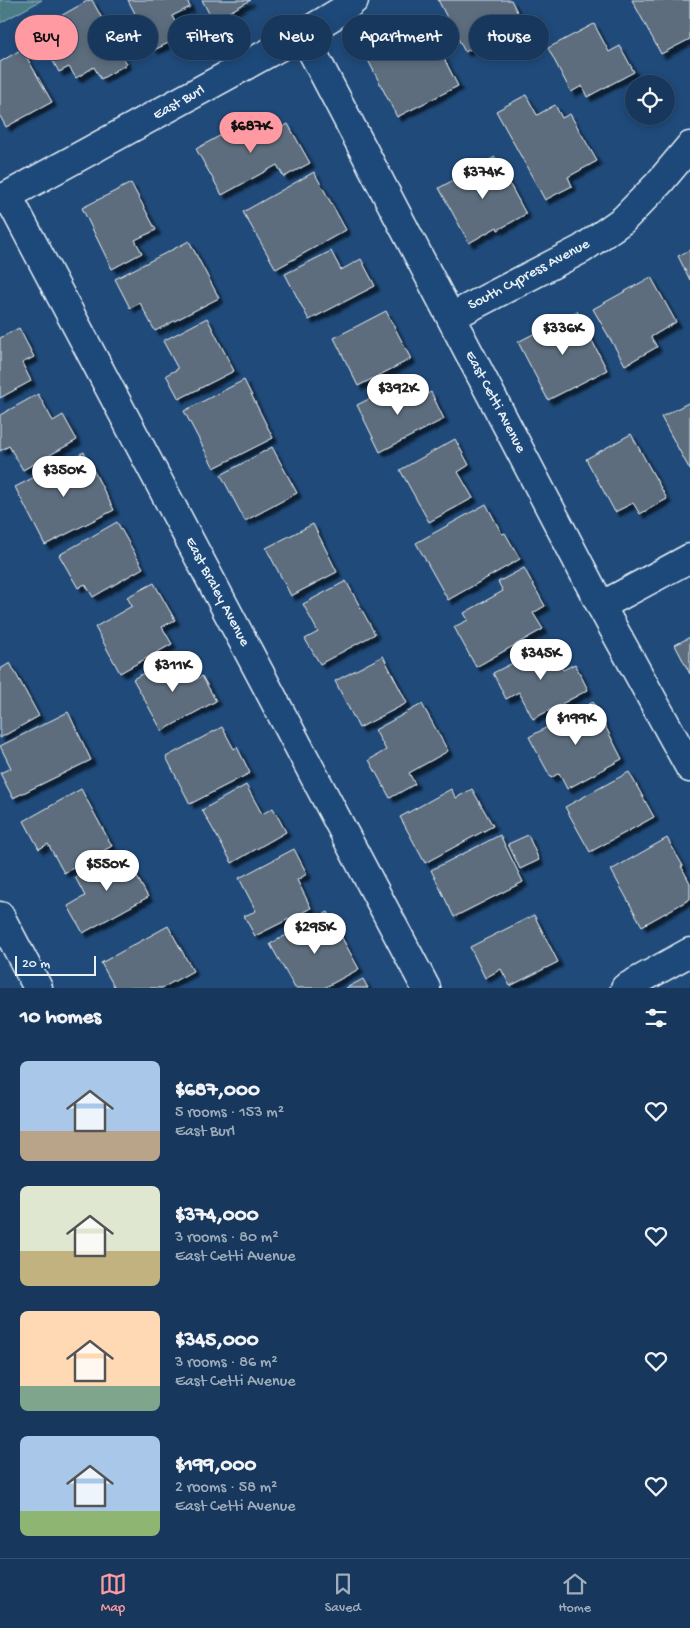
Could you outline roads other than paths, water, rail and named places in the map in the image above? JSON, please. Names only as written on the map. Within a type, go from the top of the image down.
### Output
[{"type":"street","name":"East Burl","points":[[332,16],[354,0]]},
{"type":"street","name":"East Burl","points":[[4,198],[261,57]]},
{"type":"street","name":"East Cetti Avenue","points":[[317,60],[601,606],[690,768]]},
{"type":"street","name":"South Cypress Avenue","points":[[451,317],[582,250],[623,220],[659,183],[690,146]]},
{"type":"street","name":"East Braley Avenue","points":[[4,198],[426,988]]},
{"type":"street","points":[[601,606],[690,558]]},
{"type":"street","points":[[0,916],[38,988]]},
{"type":"street","points":[[625,988],[690,952]]}]
